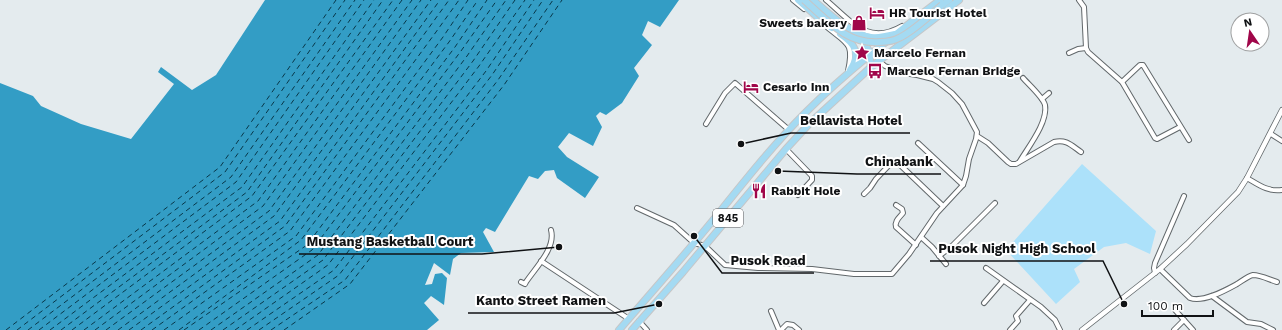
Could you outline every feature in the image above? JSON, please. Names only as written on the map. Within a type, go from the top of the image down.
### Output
[{"type":"main road","points":[[798,0],[822,21],[853,44],[856,57],[855,62],[847,76]]},
{"type":"main road","points":[[804,0],[841,32],[856,40],[867,43],[884,42],[899,38],[941,3],[949,0]]},
{"type":"main road","points":[[813,0],[864,41],[871,55],[871,67]]},
{"type":"main road","name":"845","points":[[632,330],[786,149],[817,115],[871,67],[959,0]]},
{"type":"main road","name":"845","points":[[619,330],[789,130],[810,109],[897,33],[918,17],[941,3]]},
{"type":"main road","points":[[852,30],[870,37],[897,33]]},
{"type":"main road","points":[[810,109],[817,115]]},
{"type":"street","points":[[793,0],[847,44],[850,49],[851,56],[847,76]]},
{"type":"street","points":[[826,0],[858,28],[872,34],[885,33],[897,29],[918,17]]},
{"type":"street","points":[[1079,0],[1084,6],[1086,48],[1088,52],[1122,82],[1155,138],[1157,139],[1180,127]]},
{"type":"street","points":[[1069,53],[1078,48],[1086,48]]},
{"type":"street","points":[[636,208],[674,225],[694,243],[705,246],[728,265],[765,268],[812,269],[868,275],[892,274],[916,245],[937,213],[963,185],[977,132],[962,104],[952,93],[938,82],[928,78],[903,73],[885,66],[879,61]]},
{"type":"street","points":[[1122,82],[1142,65],[1189,140]]},
{"type":"street","points":[[1020,161],[1040,128],[1044,116],[1045,104],[1023,78]]},
{"type":"street","points":[[706,124],[725,92],[735,83],[789,130]]},
{"type":"street","points":[[1042,99],[1049,93]]},
{"type":"street","points":[[1082,330],[1160,269],[1238,192],[1247,178],[1282,110]]},
{"type":"street","points":[[1270,134],[1282,141]]},
{"type":"street","points":[[977,136],[988,143],[1011,164],[1016,164],[1060,140],[1068,143],[1081,152]]},
{"type":"street","points":[[918,143],[963,185]]},
{"type":"street","points":[[786,149],[812,176],[812,180],[798,195]]},
{"type":"street","points":[[864,194],[893,161],[896,161],[943,206]]},
{"type":"street","points":[[1247,178],[1266,190],[1282,190]]},
{"type":"street","points":[[1155,273],[1155,263],[1184,196]]},
{"type":"street","points":[[939,256],[952,246],[995,203]]},
{"type":"street","points":[[896,205],[902,209],[903,214],[897,221],[896,226],[916,245]]},
{"type":"street","points":[[521,282],[524,284],[526,282],[546,254],[552,243],[552,235],[550,230]]},
{"type":"street","points":[[921,237],[946,264]]},
{"type":"street","points":[[541,261],[629,319]]},
{"type":"street","points":[[986,268],[1055,320],[1060,330]]},
{"type":"street","points":[[1160,269],[1190,298],[1198,299],[1228,290],[1254,275],[1277,282]]},
{"type":"street","points":[[984,303],[1003,281]]},
{"type":"street","points":[[1212,296],[1247,322],[1261,324],[1273,330]]},
{"type":"street","points":[[1010,330],[1018,320],[1016,316],[1030,300]]},
{"type":"street","points":[[1175,310],[1193,330]]},
{"type":"street","points":[[771,311],[780,330],[787,324],[790,324],[800,330]]},
{"type":"street","points":[[1174,330],[1184,320]]},
{"type":"street","points":[[639,321],[647,330]]},
{"type":"shaded area","points":[[265,0],[679,0],[660,27],[648,21],[642,35],[652,45],[634,68],[639,76],[622,103],[606,115],[600,112],[596,116],[602,127],[593,146],[569,133],[558,147],[567,157],[599,177],[585,198],[557,178],[554,170],[545,171],[538,179],[529,176],[495,232],[486,228],[483,232],[494,252],[461,253],[453,259],[450,275],[434,263],[425,285],[432,284],[435,274],[442,273],[447,278],[444,305],[431,296],[424,303],[439,320],[427,330],[0,330],[0,83],[33,96],[41,106],[81,124],[131,139],[174,84],[158,72],[161,67],[192,90],[216,75]]},
{"type":"shaded area","points":[[1082,164],[1156,231],[1150,254],[1126,243],[1104,247],[1074,269],[1080,282],[1056,304],[1006,250]]},
{"type":"ferry route","points":[[6,330],[220,167],[336,0]]},
{"type":"ferry route","points":[[17,330],[225,172],[345,0]]},
{"type":"ferry route","points":[[28,330],[231,177],[355,0]]},
{"type":"ferry route","points":[[39,330],[236,182],[364,0]]},
{"type":"ferry route","points":[[50,330],[242,187],[374,0]]},
{"type":"ferry route","points":[[61,330],[247,192],[383,0]]},
{"type":"ferry route","points":[[72,330],[252,196],[393,0]]},
{"type":"ferry route","points":[[84,330],[258,201],[402,0]]},
{"type":"ferry route","points":[[95,330],[263,206],[412,0]]},
{"type":"ferry route","points":[[106,330],[269,211],[421,0]]},
{"type":"ferry route","points":[[118,330],[274,216],[431,0]]},
{"type":"ferry route","points":[[129,330],[280,221],[440,0]]},
{"type":"ferry route","points":[[141,330],[285,226],[449,0]]},
{"type":"ferry route","points":[[152,330],[290,231],[459,0]]},
{"type":"ferry route","points":[[164,330],[296,236],[443,37],[468,0]]},
{"type":"ferry route","points":[[179,330],[301,240],[449,42],[478,0]]},
{"type":"ferry route","points":[[184,330],[307,245],[455,47],[487,0]]},
{"type":"ferry route","points":[[199,330],[312,250],[461,51],[497,0]]},
{"type":"ferry route","points":[[211,330],[318,255],[467,56],[506,0]]},
{"type":"ferry route","points":[[223,330],[323,260],[473,61],[515,0]]},
{"type":"ferry route","points":[[235,330],[328,265],[479,66],[525,0]]},
{"type":"ferry route","points":[[247,330],[334,270],[486,71],[534,0]]},
{"type":"ferry route","points":[[259,330],[339,275],[492,75],[543,0]]},
{"type":"ferry route","points":[[271,330],[345,280],[498,80],[553,0]]},
{"type":"ferry route","points":[[284,330],[350,284],[504,85],[562,0]]},
{"type":"place","name":"HR Tourist Hotel","points":[[877,13]]},
{"type":"place","name":"Sweets bakery","points":[[859,23]]},
{"type":"place","name":"Marcelo Fernan","points":[[862,53]]},
{"type":"place","name":"Marcelo Fernan Bridge","points":[[875,71]]},
{"type":"place","name":"Cesario Inn","points":[[751,87]]},
{"type":"place","name":"Bellavista Hotel","points":[[741,144]]},
{"type":"place","name":"Chinabank","points":[[778,171]]},
{"type":"place","name":"Rabbit Hole","points":[[759,191]]},
{"type":"place","name":"Pusok Road","points":[[694,236]]},
{"type":"place","name":"Mustang Basketball Court","points":[[559,247]]},
{"type":"place","name":"Kanto Street Ramen","points":[[659,304]]},
{"type":"place","name":"Pusok Night High School","points":[[1124,304]]}]
